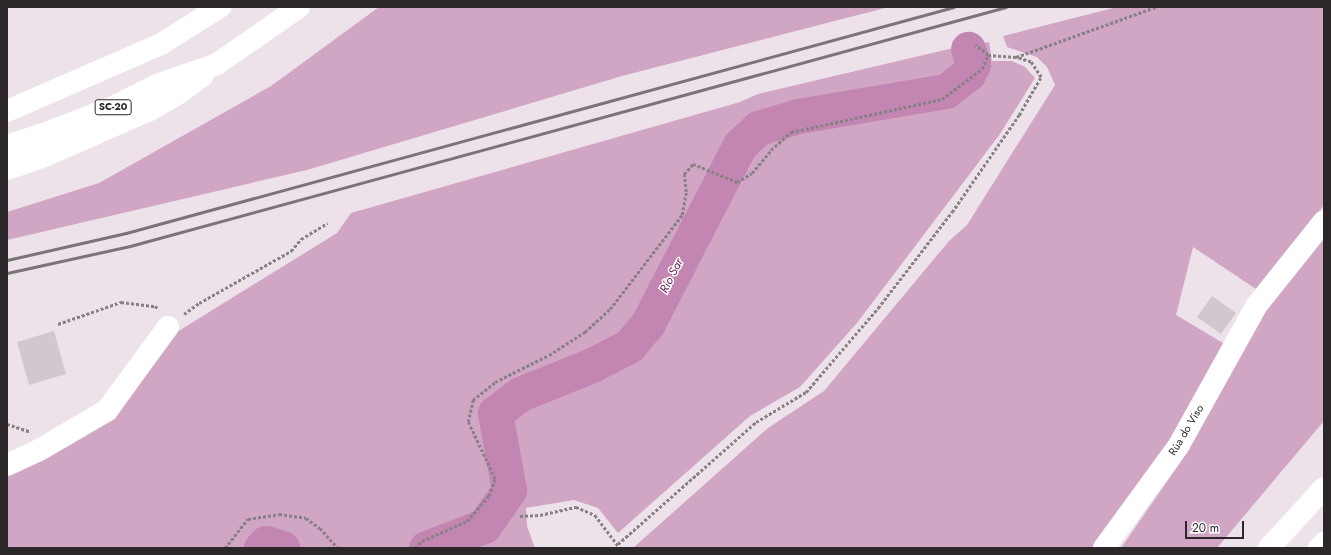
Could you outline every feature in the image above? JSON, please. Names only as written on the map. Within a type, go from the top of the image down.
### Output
[{"type":"main road","points":[[13,108],[161,44],[220,7]]},
{"type":"main road","name":"SC-20","points":[[7,146],[49,132],[113,107],[157,85],[217,64],[300,7]]},
{"type":"main road","points":[[7,169],[45,156],[150,110],[179,94],[217,64]]},
{"type":"main road","name":"Rúa do Viso","points":[[1104,548],[1179,445],[1257,305],[1324,221]]},
{"type":"main road","points":[[7,465],[39,450],[107,410],[171,324]]},
{"type":"main road","points":[[1269,548],[1324,488]]},
{"type":"main road","points":[[1319,548],[1324,542]]},
{"type":"path","points":[[1016,56],[1156,7]]},
{"type":"path","points":[[618,544],[756,422],[806,392],[878,308],[952,212],[1019,115],[1041,77],[1031,62],[1016,56],[988,55],[974,45]]},
{"type":"path","points":[[415,548],[422,541],[467,521],[489,496],[495,479],[468,422],[474,400],[495,382],[549,355],[585,332],[610,309],[682,215],[686,192],[684,174],[693,164],[736,182],[752,173],[771,150],[791,132],[942,99],[982,69],[988,55]]},
{"type":"path","points":[[58,324],[121,302],[155,306],[171,324],[199,303],[291,251],[301,239],[328,223]]},
{"type":"path","points":[[520,516],[540,515],[576,507],[595,515],[620,548]]},
{"type":"path","points":[[225,548],[248,520],[279,514],[306,518],[320,528],[338,548]]},
{"type":"shaded area","points":[[379,7],[889,7],[622,76],[307,170],[7,240],[7,212],[99,183],[271,86]]},
{"type":"shaded area","points":[[1117,7],[1324,7],[1324,205],[1259,291],[1193,247],[1176,315],[1228,346],[1176,435],[1097,548],[633,548],[768,428],[824,391],[949,241],[967,225],[1055,85],[1047,67],[1037,57],[1007,47],[1003,36]]},
{"type":"shaded area","points":[[989,42],[992,61],[1012,61],[1025,67],[1035,78],[1000,134],[857,323],[800,387],[750,416],[618,533],[598,508],[574,500],[526,508],[527,526],[535,548],[7,548],[7,475],[48,458],[115,419],[177,332],[337,233],[351,213],[740,102],[758,94],[949,49]]},
{"type":"shaded area","points":[[1324,237],[1324,421],[1217,548],[1121,548],[1186,454],[1262,315]]},
{"type":"building","points":[[1212,296],[1236,313],[1221,334],[1197,317]]},
{"type":"building","points":[[54,331],[66,374],[29,385],[17,342]]},
{"type":"waterway","name":"Río Sar","points":[[426,548],[484,526],[509,490],[495,413],[520,394],[592,365],[629,346],[648,323],[740,145],[758,128],[798,116],[946,91],[968,74],[973,64],[968,49]]},
{"type":"waterway","name":"Río Sar","points":[[261,548],[266,543],[282,548]]},
{"type":"railway","points":[[7,260],[126,233],[954,7]]},
{"type":"railway","points":[[7,273],[130,246],[1006,7]]}]
